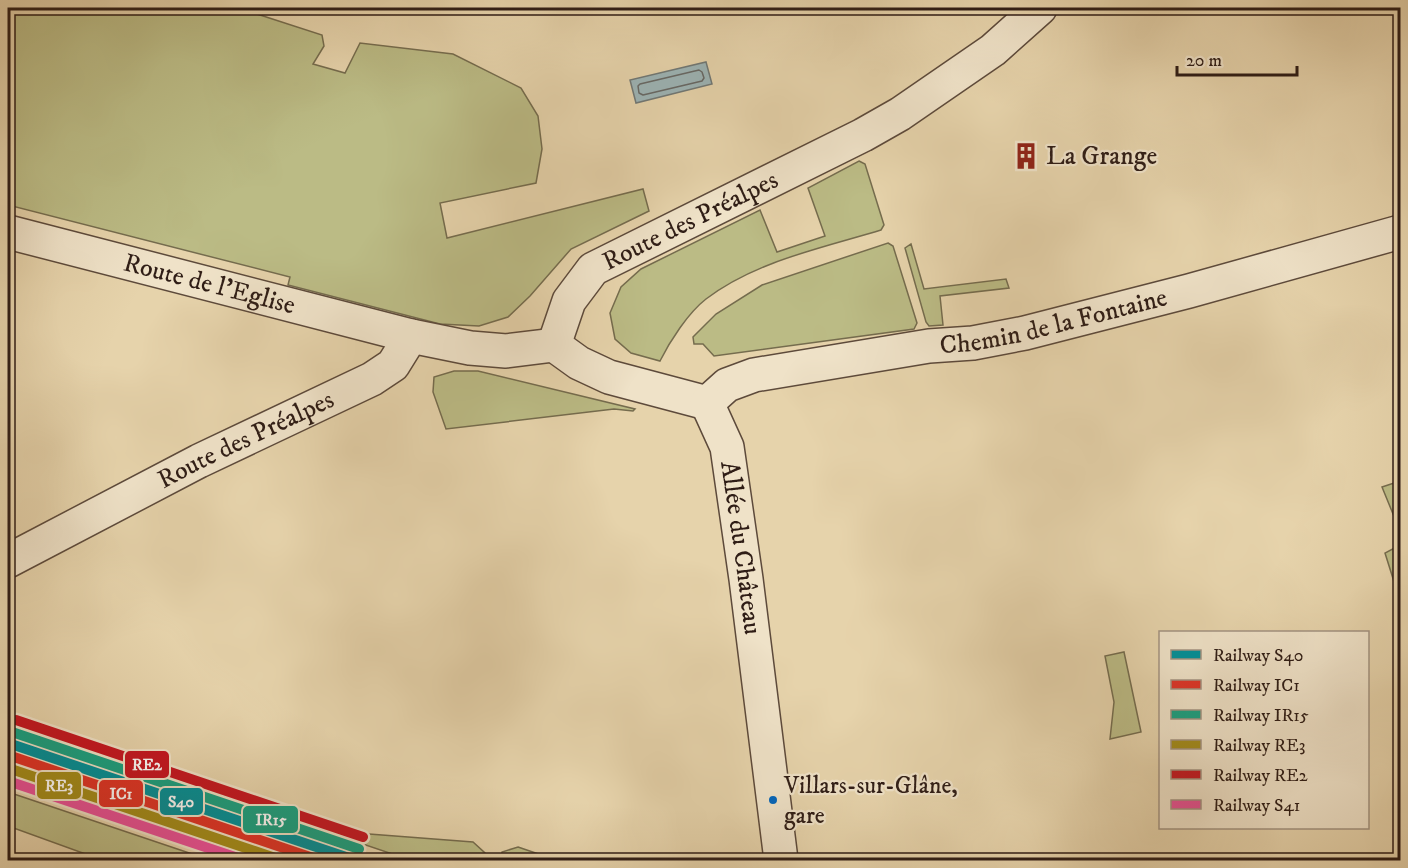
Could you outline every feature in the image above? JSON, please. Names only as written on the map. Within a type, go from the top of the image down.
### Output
[{"type":"street","name":"Route des Préalpes","points":[[554,345],[569,301],[594,269],[863,135],[900,114],[993,50],[1040,8]]},
{"type":"street","name":"Route de l'Eglise","points":[[8,232],[411,336]]},
{"type":"street","name":"Chemin de la Fontaine","points":[[707,403],[727,385],[754,375],[929,346],[973,343],[1025,333],[1200,288],[1401,232]]},
{"type":"street","name":"Route des Préalpes","points":[[8,561],[199,461],[372,379],[393,365],[411,336]]},
{"type":"street","points":[[411,336],[470,348],[506,351],[554,345],[579,363],[609,377],[707,403]]},
{"type":"street","name":"Allée du Château","points":[[707,403],[727,447],[781,861]]},
{"type":"green space","points":[[8,8],[245,8],[322,35],[324,46],[313,64],[345,73],[360,43],[453,54],[521,88],[538,116],[542,149],[536,183],[440,203],[447,238],[643,189],[649,211],[571,249],[530,296],[508,317],[479,326],[440,324],[288,285],[290,277],[8,205]]},
{"type":"green space","points":[[859,161],[865,164],[884,225],[881,230],[790,257],[725,286],[706,299],[686,319],[660,361],[631,353],[615,339],[610,313],[621,287],[641,269],[760,210],[777,252],[825,236],[808,188]]},
{"type":"green space","points":[[888,243],[893,246],[917,323],[914,329],[714,356],[703,344],[694,344],[693,337],[716,314],[762,285]]},
{"type":"green space","points":[[911,244],[924,289],[1006,279],[1009,288],[940,296],[943,325],[929,326],[905,248]]},
{"type":"green space","points":[[454,371],[478,371],[635,409],[633,411],[614,409],[446,429],[433,392],[434,377]]},
{"type":"green space","points":[[1400,481],[1400,531],[1382,487]]},
{"type":"green space","points":[[1400,545],[1400,587],[1396,588],[1385,553]]},
{"type":"green space","points":[[1124,652],[1141,732],[1110,739],[1114,702],[1105,656]]},
{"type":"green space","points":[[8,792],[210,860],[102,860],[8,826]]},
{"type":"green space","points":[[343,832],[473,842],[485,853],[487,860],[410,860],[339,836]]},
{"type":"green space","points":[[518,847],[556,860],[501,860],[502,852]]},
{"type":"water","points":[[706,62],[712,84],[636,103],[630,80]]},
{"type":"rail line","name":"RE2","points":[[16,720],[363,837]]},
{"type":"rail line","name":"IR15","points":[[12,732],[359,849]]},
{"type":"rail line","name":"S40","points":[[8,743],[355,860]]},
{"type":"rail line","name":"IC1","points":[[8,755],[319,860]]},
{"type":"rail line","name":"RE3","points":[[8,768],[281,860]]},
{"type":"rail line","name":"S41","points":[[8,781],[244,860]]},
{"type":"place","name":"La Grange","points":[[1026,156]]},
{"type":"place","name":"Villars-sur-Glâne, gare","points":[[773,800]]}]
